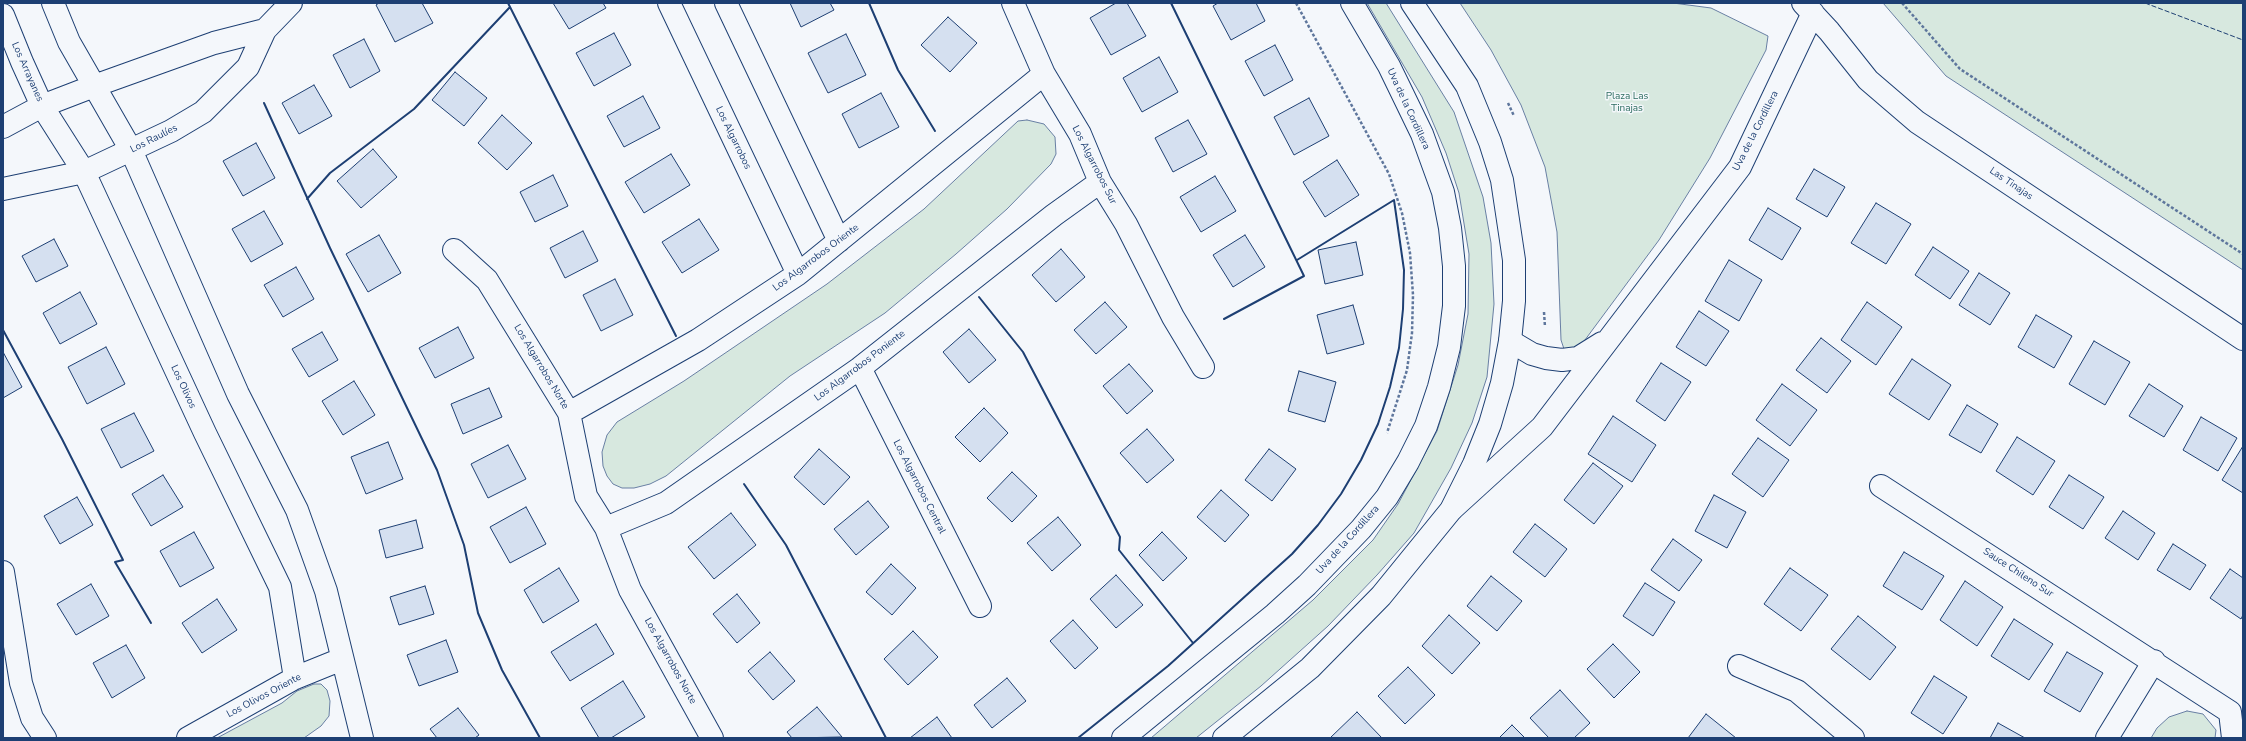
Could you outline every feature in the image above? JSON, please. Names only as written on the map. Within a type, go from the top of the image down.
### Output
[{"type":"street","points":[[53,3],[69,42],[131,150],[238,394],[297,510],[326,591],[362,738]]},
{"type":"street","name":"Los Raulíes","points":[[3,189],[84,172],[171,131],[203,112],[248,68],[265,30],[291,3]]},
{"type":"street","name":"Los Algarrobos","points":[[669,3],[798,274]]},
{"type":"street","points":[[726,3],[840,241]]},
{"type":"street","name":"Los Algarrobos Sur","points":[[1013,3],[1044,74],[1080,134],[1100,182],[1126,224],[1173,317],[1203,368]]},
{"type":"street","name":"Uva de la Cordillera","points":[[1123,738],[1280,609],[1307,585],[1361,529],[1387,497],[1408,462],[1426,426],[1439,387],[1449,347],[1454,306],[1454,266],[1450,228],[1443,192],[1422,134],[1389,66],[1352,3]]},
{"type":"street","name":"Uva de la Cordillera","points":[[1412,3],[1467,86],[1490,142],[1502,180],[1514,260],[1514,301],[1510,341],[1502,383],[1490,424],[1474,464],[1451,510]]},
{"type":"street","name":"Uva de la Cordillera","points":[[1224,738],[1310,668],[1370,608],[1451,510],[1542,427],[1613,336],[1740,167],[1808,8]]},
{"type":"street","name":"Las Tinajas","points":[[1808,8],[1868,80],[1917,122],[2243,339]]},
{"type":"street","name":"Los Arrayanes","points":[[3,15],[42,106]]},
{"type":"street","points":[[3,127],[42,106],[94,86],[214,43],[265,30]]},
{"type":"street","name":"Los Algarrobos Oriente","points":[[569,413],[698,340],[798,274],[1044,74]]},
{"type":"street","name":"Los Olivos","points":[[42,106],[84,172],[204,433],[280,587],[294,678]]},
{"type":"street","name":"Los Algarrobos Poniente","points":[[606,528],[666,503],[860,368],[1054,215],[1100,182]]},
{"type":"street","name":"Los Algarrobos Norte","points":[[454,250],[487,280],[569,413],[586,496],[606,528],[630,590],[712,738]]},
{"type":"street","name":"Uva de la Cordillera","points":[[1510,341],[1532,354],[1562,360],[1578,358],[1613,336]]},
{"type":"street","name":"Los Algarrobos Central","points":[[860,368],[980,606]]},
{"type":"street","name":"Sauce Chileno Sur","points":[[1881,486],[2154,661],[2230,712],[2233,738]]},
{"type":"street","points":[[3,572],[21,683],[32,718],[45,738]]},
{"type":"street","name":"Los Olivos Oriente","points":[[188,738],[294,678],[342,659]]},
{"type":"street","points":[[2107,738],[2154,661]]},
{"type":"street","points":[[1739,666],[1797,691],[1853,738]]},
{"type":"path","points":[[1296,3],[1389,174],[1402,213],[1410,253],[1413,295],[1412,333],[1407,370],[1386,435]]},
{"type":"path","points":[[1902,3],[1960,69],[2243,254]]},
{"type":"green space","points":[[1367,3],[1386,3],[1454,112],[1483,197],[1491,243],[1494,304],[1487,377],[1472,423],[1451,468],[1414,533],[1377,575],[1328,626],[1261,686],[1196,738],[1151,738],[1313,600],[1373,540],[1398,504],[1437,431],[1458,365],[1468,314],[1469,254],[1459,193],[1446,153],[1422,97]]},
{"type":"green space","name":"Plaza Las Tinajas","points":[[1460,3],[1673,3],[1711,8],[1768,36],[1766,50],[1710,158],[1659,240],[1579,348],[1564,349],[1561,340],[1557,232],[1545,167],[1521,105],[1491,50]]},
{"type":"green space","points":[[1883,3],[2243,3],[2243,270],[1946,76]]},
{"type":"green space","points":[[1027,120],[1044,124],[1055,137],[1056,154],[1051,164],[1007,209],[956,254],[885,313],[790,376],[666,476],[650,484],[634,488],[622,488],[613,484],[607,476],[603,466],[602,452],[607,435],[617,422],[684,381],[827,284],[924,209],[1018,121]]},
{"type":"green space","points":[[314,684],[321,684],[327,690],[330,701],[329,716],[321,726],[304,738],[217,738],[282,703],[297,691]]},
{"type":"green space","points":[[2187,711],[2203,714],[2216,730],[2215,738],[2151,738],[2157,728],[2169,717]]},
{"type":"building","points":[[379,3],[422,3],[433,23],[395,42],[376,5]]},
{"type":"building","points":[[553,3],[603,3],[606,8],[569,29]]},
{"type":"building","points":[[790,3],[830,3],[834,10],[801,27]]},
{"type":"building","points":[[1116,3],[1127,3],[1146,36],[1111,55],[1090,18]]},
{"type":"building","points":[[1218,3],[1256,3],[1265,21],[1231,40],[1213,6]]},
{"type":"building","points":[[948,17],[977,43],[950,72],[921,45]]},
{"type":"building","points":[[614,33],[631,65],[594,86],[576,53]]},
{"type":"building","points":[[846,34],[866,75],[828,93],[808,53]]},
{"type":"building","points":[[364,39],[380,71],[350,88],[333,55]]},
{"type":"building","points":[[1275,45],[1293,80],[1264,96],[1245,61]]},
{"type":"building","points":[[1159,57],[1178,92],[1142,112],[1123,78]]},
{"type":"building","points":[[455,72],[487,98],[464,126],[432,100]]},
{"type":"building","points":[[314,85],[332,116],[299,134],[282,103]]},
{"type":"building","points":[[881,93],[899,127],[859,148],[842,114]]},
{"type":"building","points":[[643,96],[660,128],[624,147],[607,116]]},
{"type":"building","points":[[1309,98],[1329,136],[1294,155],[1274,117]]},
{"type":"building","points":[[502,115],[532,143],[507,170],[478,143]]},
{"type":"building","points":[[1188,120],[1207,154],[1173,172],[1155,138]]},
{"type":"building","points":[[256,143],[275,178],[243,196],[223,161]]},
{"type":"building","points":[[373,149],[397,177],[361,208],[337,181]]},
{"type":"building","points":[[671,154],[690,185],[644,213],[625,182]]},
{"type":"building","points":[[1337,160],[1359,195],[1325,217],[1303,182]]},
{"type":"building","points":[[1814,169],[1845,187],[1827,217],[1796,199]]},
{"type":"building","points":[[553,175],[568,206],[535,222],[520,192]]},
{"type":"building","points":[[1215,176],[1236,211],[1201,232],[1180,197]]},
{"type":"building","points":[[1876,203],[1911,224],[1886,264],[1851,243]]},
{"type":"building","points":[[1768,208],[1801,228],[1782,260],[1749,240]]},
{"type":"building","points":[[264,211],[283,244],[251,262],[232,229]]},
{"type":"building","points":[[699,219],[719,250],[682,273],[662,242]]},
{"type":"building","points":[[583,231],[598,261],[565,278],[550,248]]},
{"type":"building","points":[[379,235],[401,273],[368,292],[346,254]]},
{"type":"building","points":[[1245,235],[1265,267],[1233,287],[1213,255]]},
{"type":"building","points":[[54,239],[68,266],[36,282],[22,256]]},
{"type":"building","points":[[1356,242],[1363,275],[1325,284],[1318,250]]},
{"type":"building","points":[[1933,247],[1969,271],[1950,299],[1915,275]]},
{"type":"building","points":[[1061,249],[1085,277],[1056,302],[1032,275]]},
{"type":"building","points":[[1729,260],[1762,280],[1739,321],[1705,301]]},
{"type":"building","points":[[296,267],[314,299],[283,317],[264,285]]},
{"type":"building","points":[[1979,273],[2010,293],[1990,325],[1959,305]]},
{"type":"building","points":[[615,279],[633,315],[601,331],[583,295]]},
{"type":"building","points":[[80,292],[97,324],[60,344],[43,313]]},
{"type":"building","points":[[1105,302],[1127,327],[1096,354],[1074,330]]},
{"type":"building","points":[[1867,302],[1902,327],[1876,365],[1841,340]]},
{"type":"building","points":[[1353,305],[1364,344],[1327,354],[1317,315]]},
{"type":"building","points":[[1699,311],[1729,331],[1706,366],[1676,347]]},
{"type":"building","points":[[2036,315],[2072,336],[2054,368],[2018,347]]},
{"type":"building","points":[[458,327],[474,358],[435,378],[419,348]]},
{"type":"building","points":[[969,329],[996,360],[969,383],[943,352]]},
{"type":"building","points":[[322,332],[338,360],[309,377],[292,349]]},
{"type":"building","points":[[1821,338],[1851,361],[1827,393],[1796,370]]},
{"type":"building","points":[[2094,341],[2130,362],[2105,405],[2069,384]]},
{"type":"building","points":[[106,347],[125,384],[87,404],[68,367]]},
{"type":"building","points":[[3,352],[22,387],[3,398]]},
{"type":"building","points":[[1912,359],[1951,385],[1929,420],[1889,394]]},
{"type":"building","points":[[1661,363],[1691,382],[1665,421],[1636,401]]},
{"type":"building","points":[[1129,364],[1153,391],[1127,414],[1103,386]]},
{"type":"building","points":[[1299,371],[1336,382],[1325,422],[1288,411]]},
{"type":"building","points":[[354,381],[375,415],[343,435],[322,401]]},
{"type":"building","points":[[1782,384],[1817,410],[1790,446],[1756,420]]},
{"type":"building","points":[[2149,384],[2183,406],[2164,437],[2129,416]]},
{"type":"building","points":[[489,388],[502,417],[463,434],[451,404]]},
{"type":"building","points":[[1967,405],[1998,424],[1981,453],[1949,435]]},
{"type":"building","points":[[984,408],[1008,433],[980,462],[955,437]]},
{"type":"building","points":[[134,413],[154,451],[121,468],[101,429]]},
{"type":"building","points":[[1613,416],[1656,445],[1632,482],[1588,454]]},
{"type":"building","points":[[2201,417],[2237,438],[2218,471],[2183,450]]},
{"type":"building","points":[[1147,429],[1174,460],[1147,483],[1120,453]]},
{"type":"building","points":[[2017,437],[2055,461],[2033,495],[1996,471]]},
{"type":"building","points":[[1758,438],[1789,460],[1763,497],[1732,474]]},
{"type":"building","points":[[388,442],[403,479],[366,494],[351,457]]},
{"type":"building","points":[[508,445],[526,479],[488,498],[471,464]]},
{"type":"building","points":[[2243,446],[2243,493],[2222,480]]},
{"type":"building","points":[[819,449],[850,477],[824,505],[794,477]]},
{"type":"building","points":[[1269,449],[1296,469],[1272,501],[1245,480]]},
{"type":"building","points":[[1593,463],[1623,486],[1594,524],[1564,500]]},
{"type":"building","points":[[1012,472],[1037,496],[1012,522],[987,498]]},
{"type":"building","points":[[163,475],[183,507],[151,526],[132,494]]},
{"type":"building","points":[[2069,475],[2104,497],[2083,529],[2049,507]]},
{"type":"building","points":[[1221,490],[1249,515],[1225,542],[1197,517]]},
{"type":"building","points":[[1714,495],[1746,512],[1727,548],[1695,531]]},
{"type":"building","points":[[77,497],[93,525],[60,544],[44,516]]},
{"type":"building","points":[[868,501],[889,527],[856,555],[834,529]]},
{"type":"building","points":[[526,507],[546,544],[510,563],[490,527]]},
{"type":"building","points":[[2123,511],[2155,533],[2138,560],[2105,538]]},
{"type":"building","points":[[731,513],[756,545],[714,579],[688,547]]},
{"type":"building","points":[[1058,517],[1081,545],[1052,571],[1027,543]]},
{"type":"building","points":[[416,520],[423,548],[386,558],[379,530]]},
{"type":"building","points":[[1535,524],[1567,549],[1545,577],[1513,552]]},
{"type":"building","points":[[194,532],[214,568],[180,587],[160,551]]},
{"type":"building","points":[[1162,532],[1187,558],[1163,581],[1139,555]]},
{"type":"building","points":[[1673,539],[1702,560],[1679,591],[1651,570]]},
{"type":"building","points":[[2173,544],[2206,565],[2190,590],[2157,570]]},
{"type":"building","points":[[1904,552],[1944,576],[1922,610],[1883,586]]},
{"type":"building","points":[[891,564],[916,588],[892,615],[866,592]]},
{"type":"building","points":[[559,568],[579,601],[543,623],[524,590]]},
{"type":"building","points":[[1790,568],[1828,595],[1801,631],[1764,604]]},
{"type":"building","points":[[2230,569],[2243,578],[2243,615],[2241,619],[2210,598]]},
{"type":"building","points":[[1116,575],[1143,605],[1116,628],[1090,599]]},
{"type":"building","points":[[1491,576],[1522,601],[1497,631],[1467,606]]},
{"type":"building","points":[[1965,581],[2003,607],[1977,646],[1940,620]]},
{"type":"building","points":[[1645,583],[1675,602],[1653,636],[1623,616]]},
{"type":"building","points":[[91,584],[109,616],[76,635],[57,604]]},
{"type":"building","points":[[425,586],[434,614],[399,625],[390,597]]},
{"type":"building","points":[[737,594],[760,623],[737,643],[713,614]]},
{"type":"building","points":[[217,599],[237,630],[202,653],[182,623]]},
{"type":"building","points":[[1449,615],[1480,643],[1452,674],[1422,646]]},
{"type":"building","points":[[1858,616],[1896,647],[1870,680],[1831,649]]},
{"type":"building","points":[[2014,619],[2053,644],[2029,680],[1991,656]]},
{"type":"building","points":[[1073,620],[1098,648],[1075,669],[1050,641]]},
{"type":"building","points":[[596,624],[614,654],[570,681],[551,652]]},
{"type":"building","points":[[913,631],[938,657],[908,685],[884,659]]},
{"type":"building","points":[[446,640],[458,672],[419,686],[407,655]]},
{"type":"building","points":[[1613,644],[1640,672],[1614,698],[1587,669]]},
{"type":"building","points":[[126,645],[145,678],[112,698],[93,663]]},
{"type":"building","points":[[770,652],[795,681],[773,700],[748,671]]},
{"type":"building","points":[[2067,652],[2103,673],[2080,712],[2044,691]]},
{"type":"building","points":[[1408,667],[1435,695],[1405,724],[1378,696]]},
{"type":"building","points":[[1934,676],[1967,697],[1943,734],[1911,713]]},
{"type":"building","points":[[1007,678],[1026,701],[992,728],[974,705]]},
{"type":"building","points":[[623,681],[645,717],[611,738],[599,738],[581,708]]},
{"type":"building","points":[[1560,690],[1590,723],[1574,738],[1549,738],[1530,718]]},
{"type":"building","points":[[817,707],[842,737],[792,738],[787,732]]},
{"type":"building","points":[[458,708],[479,735],[475,738],[437,738],[430,729]]},
{"type":"building","points":[[1357,712],[1382,738],[1330,738]]},
{"type":"building","points":[[1706,714],[1736,738],[1688,738]]},
{"type":"building","points":[[937,717],[952,738],[910,738]]},
{"type":"building","points":[[1998,723],[2025,738],[1990,738]]},
{"type":"building","points":[[1512,725],[1525,738],[1499,738]]},
{"type":"fence","points":[[2145,3],[2243,40]]},
{"type":"wall","points":[[508,3],[676,336]]},
{"type":"wall","points":[[869,3],[898,70],[935,131]]},
{"type":"wall","points":[[1171,3],[1304,276],[1224,319]]},
{"type":"wall","points":[[307,199],[330,173],[414,109],[510,7]]},
{"type":"wall","points":[[264,103],[330,248],[437,470],[464,545],[478,613],[502,670],[540,738]]},
{"type":"wall","points":[[1078,738],[1168,666],[1292,554],[1318,525],[1341,494],[1361,460],[1378,424],[1390,387],[1399,348],[1403,309],[1404,270],[1394,200],[1297,260]]},
{"type":"wall","points":[[979,297],[1023,352],[1120,537],[1119,550],[1193,643]]},
{"type":"wall","points":[[3,330],[62,439],[123,560],[115,562],[151,623]]},
{"type":"wall","points":[[744,484],[786,545],[886,738]]}]
